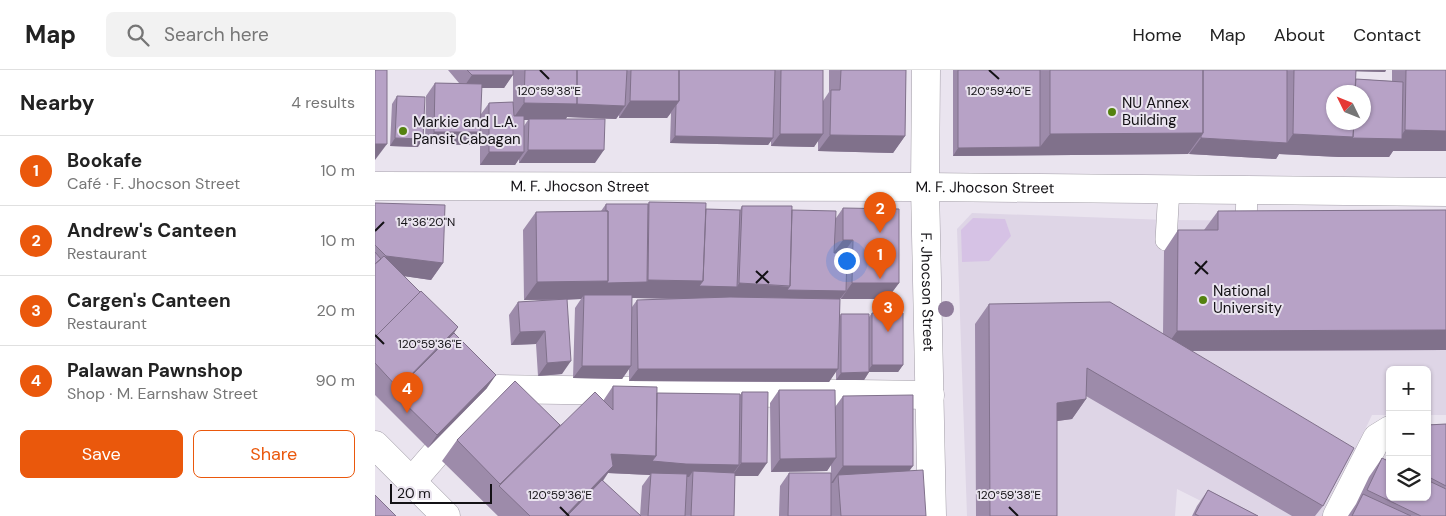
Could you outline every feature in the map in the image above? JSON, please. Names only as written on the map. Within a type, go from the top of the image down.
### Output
[{"type":"street","name":"F. Jhocson Street","points":[[926,70],[925,186],[931,395],[932,516]]},
{"type":"street","name":"M. F. Jhocson Street","points":[[375,186],[925,186],[1446,192]]},
{"type":"street","points":[[412,482],[483,398],[499,389],[931,395]]},
{"type":"street","points":[[1337,516],[1377,438],[1386,432]]},
{"type":"street","points":[[375,445],[447,516]]},
{"type":"lane","points":[[1166,240],[1169,189]]},
{"type":"lane","points":[[1246,227],[1247,190]]},
{"type":"shaded area","name":"National University","points":[[972,213],[1167,220],[1446,222],[1446,415],[1431,415],[1431,366],[1386,366],[1386,415],[1372,415],[1324,516],[1231,516],[1177,489],[1175,516],[967,516],[957,229]]},
{"type":"shaded area","points":[[973,218],[1005,219],[1011,236],[989,261],[962,262],[961,230]]},
{"type":"building","points":[[375,70],[387,70],[387,144],[375,144]]},
{"type":"building","points":[[467,70],[513,70],[513,75],[472,75]]},
{"type":"building","points":[[525,70],[577,70],[577,104],[524,103]]},
{"type":"building","points":[[577,70],[627,70],[625,106],[576,104]]},
{"type":"building","points":[[631,70],[679,70],[679,101],[630,101]]},
{"type":"building","points":[[679,70],[775,70],[773,138],[675,136],[676,105],[679,101]]},
{"type":"building","points":[[781,70],[823,70],[823,134],[780,134]]},
{"type":"building","points":[[841,70],[906,70],[905,136],[830,135],[831,90],[840,90]]},
{"type":"building","points":[[958,70],[1040,70],[1040,147],[958,148]]},
{"type":"building","name":"NU Annex Building","points":[[1050,70],[1203,70],[1203,133],[1050,134]]},
{"type":"building","points":[[1203,70],[1287,70],[1287,143],[1201,138],[1203,133]]},
{"type":"building","points":[[1294,70],[1356,70],[1355,85],[1326,85],[1326,130],[1353,130],[1353,137],[1293,134]]},
{"type":"building","points":[[1406,70],[1446,70],[1446,131],[1405,130]]},
{"type":"building","points":[[1356,79],[1403,82],[1402,139],[1352,138],[1353,130],[1371,130],[1371,85],[1356,85]]},
{"type":"building","points":[[435,83],[482,84],[480,132],[434,132]]},
{"type":"building","points":[[397,96],[425,97],[423,139],[395,138]]},
{"type":"building","points":[[513,102],[514,116],[524,116],[524,152],[489,152],[489,103]]},
{"type":"building","points":[[529,119],[605,119],[604,150],[528,150]]},
{"type":"building","points":[[649,202],[706,203],[703,281],[648,280]]},
{"type":"building","points":[[375,203],[445,205],[443,263],[386,256],[375,245]]},
{"type":"building","points":[[606,204],[648,204],[647,282],[607,283],[608,211],[606,211]]},
{"type":"building","points":[[742,206],[792,206],[790,286],[739,283]]},
{"type":"building","points":[[843,208],[899,209],[899,283],[852,283],[853,240],[843,240]]},
{"type":"building","points":[[706,209],[740,210],[737,287],[699,286],[703,281]]},
{"type":"building","points":[[792,210],[836,211],[834,253],[847,253],[846,291],[787,290],[790,286]]},
{"type":"building","points":[[1446,210],[1446,330],[1177,331],[1178,230],[1218,230],[1218,211]]},
{"type":"building","points":[[608,211],[608,281],[537,282],[536,212]]},
{"type":"building","points":[[375,252],[381,259],[375,264]]},
{"type":"building","points":[[384,256],[420,292],[375,337],[375,264]]},
{"type":"building","points":[[421,291],[458,327],[398,388],[375,363],[375,337]]},
{"type":"building","points":[[584,295],[632,295],[631,366],[582,366]]},
{"type":"building","points":[[730,297],[840,299],[838,369],[638,369],[637,300]]},
{"type":"building","points":[[567,299],[571,361],[547,363],[545,331],[520,332],[518,302]]},
{"type":"building","points":[[1110,302],[1354,448],[1323,506],[1087,368],[1086,399],[1057,403],[1057,516],[990,516],[989,304]]},
{"type":"building","points":[[872,313],[903,313],[903,365],[872,365]]},
{"type":"building","points":[[841,314],[869,314],[869,372],[841,373]]},
{"type":"building","points":[[454,333],[496,375],[437,435],[394,393]]},
{"type":"building","points":[[515,381],[560,425],[500,484],[457,440]]},
{"type":"building","points":[[613,386],[657,387],[656,456],[611,454],[613,466],[565,516],[530,516],[499,486],[595,392],[613,410]]},
{"type":"building","points":[[779,390],[835,390],[836,458],[780,459]]},
{"type":"building","points":[[742,392],[768,392],[767,463],[741,463]]},
{"type":"building","points":[[657,393],[740,394],[739,465],[652,461],[656,456]]},
{"type":"building","points":[[913,395],[913,466],[843,466],[843,396]]},
{"type":"building","points":[[1446,424],[1446,486],[1431,478],[1431,425]]},
{"type":"building","points":[[1382,458],[1386,460],[1386,499],[1367,490]]},
{"type":"building","points":[[923,470],[926,516],[841,516],[838,475]]},
{"type":"building","points":[[693,471],[735,473],[734,516],[691,516]]},
{"type":"building","points":[[651,473],[687,474],[685,516],[648,516]]},
{"type":"building","points":[[789,473],[831,473],[831,516],[788,516]]},
{"type":"building","points":[[602,480],[641,516],[567,516]]},
{"type":"building","points":[[1431,482],[1446,489],[1446,516],[1421,516],[1390,501],[1431,501]]},
{"type":"building","points":[[1208,490],[1258,516],[1199,516],[1195,514]]},
{"type":"building","points":[[1363,494],[1411,516],[1352,516]]},
{"type":"building","points":[[375,495],[396,516],[375,516]]},
{"type":"place","name":"NU Annex Building","points":[[1112,112]]},
{"type":"place","name":"Markie and L.A. Pansit Cabagan","points":[[403,131]]},
{"type":"place","name":"Andrew's Canteen","points":[[880,233]]},
{"type":"place","name":"Bookafe","points":[[880,279]]},
{"type":"place","name":"National University","points":[[1203,300]]},
{"type":"place","name":"Cargen's Canteen","points":[[888,332]]},
{"type":"place","name":"Palawan Pawnshop","points":[[407,413]]}]
